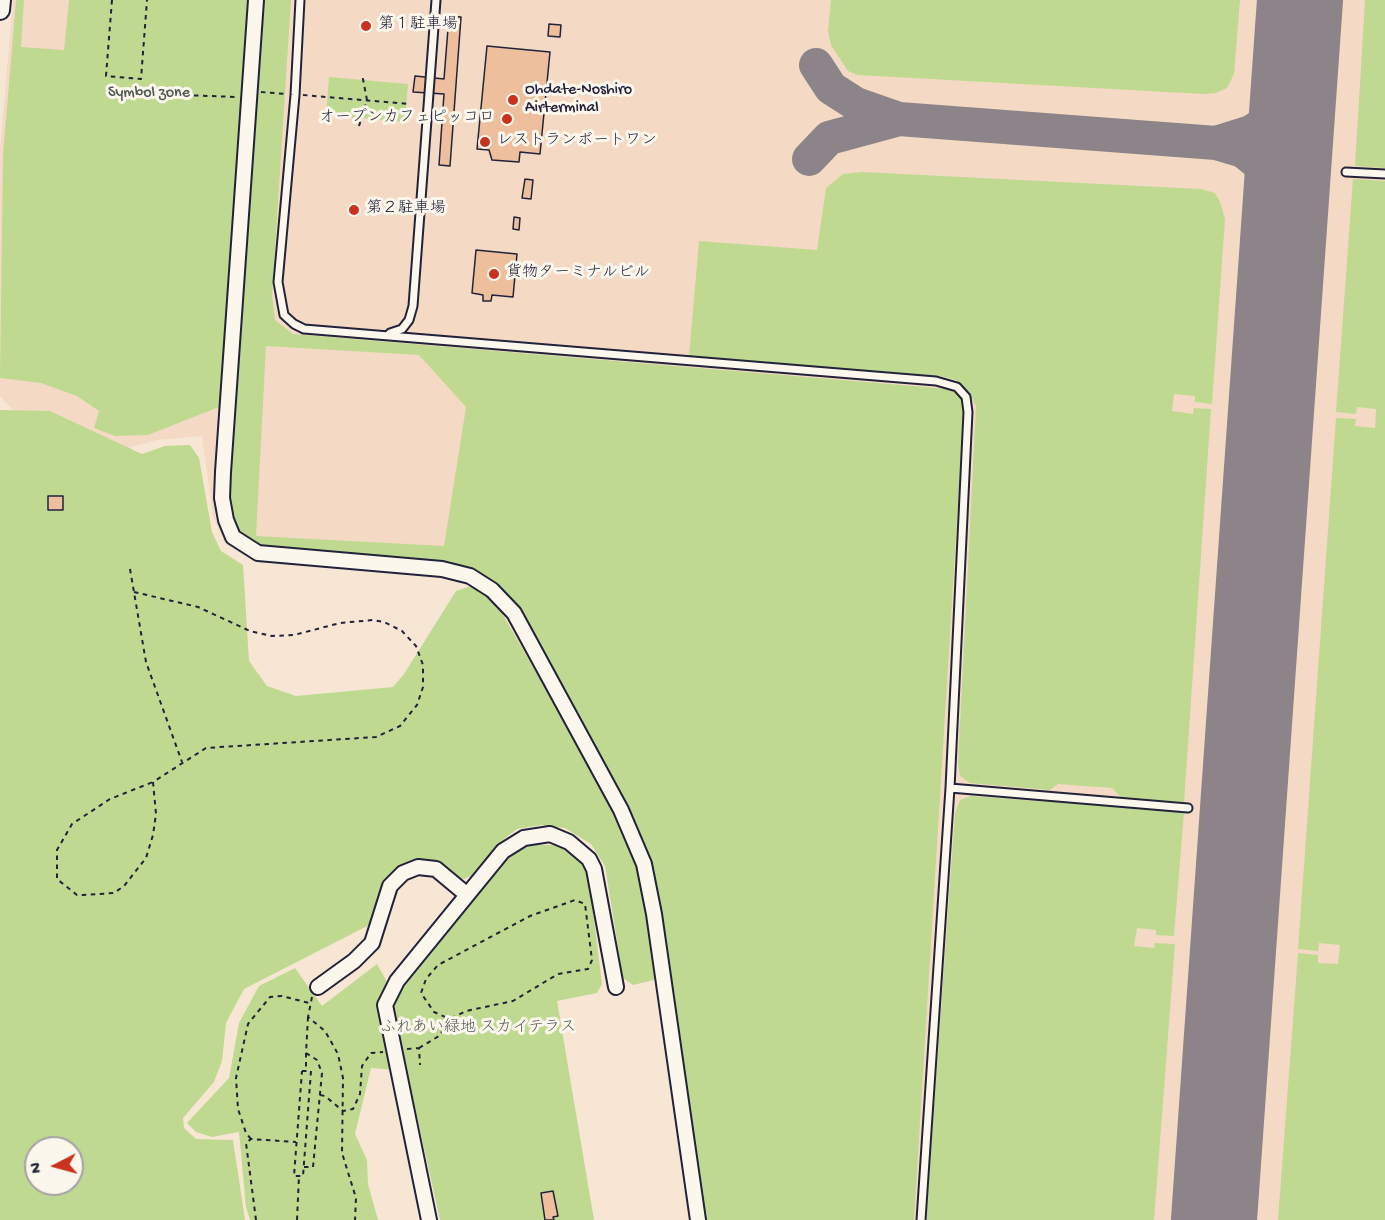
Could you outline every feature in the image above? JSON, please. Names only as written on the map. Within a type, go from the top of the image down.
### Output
[{"type":"main road","points":[[0,10],[1,0]]},
{"type":"street","points":[[255,0],[223,472],[222,498],[226,520],[233,537],[258,553],[442,569],[470,576],[492,590],[514,613],[621,810],[644,864],[654,914],[698,1220]]},
{"type":"street","points":[[429,1220],[385,1005],[397,981],[503,851],[524,838],[550,834],[569,842],[589,859],[594,869],[616,987]]},
{"type":"street","points":[[318,987],[354,961],[372,943],[390,886],[403,873],[418,867],[436,869],[466,894]]},
{"type":"lane","points":[[300,0],[295,95],[278,282],[284,315],[304,329],[936,381],[957,387],[966,397],[968,412],[950,788],[921,1220]]},
{"type":"lane","points":[[385,335],[402,329],[409,320],[413,306],[436,0]]},
{"type":"lane","points":[[1346,172],[1385,174]]},
{"type":"lane","points":[[950,788],[1188,808]]},
{"type":"path","points":[[112,0],[106,76],[141,80],[147,0]]},
{"type":"path","points":[[359,126],[367,100],[362,74]]},
{"type":"path","points":[[158,94],[295,95],[410,104]]},
{"type":"path","points":[[130,568],[146,662],[183,763]]},
{"type":"path","points":[[134,592],[198,607],[250,632],[272,636],[294,635],[340,623],[373,620],[384,622],[402,631],[416,646],[423,665],[423,687],[417,705],[400,726],[376,737],[206,748],[153,782],[110,799],[72,824],[57,850],[57,879],[77,895],[114,893],[124,886],[146,858],[153,835],[156,814],[153,782]]},
{"type":"path","points":[[343,1111],[353,1109],[360,1094],[362,1066],[371,1053],[419,1048],[439,1036],[450,1019],[466,1011],[513,1001],[558,974],[588,969],[592,960],[585,904],[575,900],[530,916],[438,964],[426,979],[421,993],[434,1012],[450,1019]]},
{"type":"path","points":[[306,1071],[310,1003],[318,987]]},
{"type":"path","points":[[251,1139],[246,1133],[238,1109],[236,1078],[248,1024],[270,997],[282,996],[310,1003]]},
{"type":"path","points":[[308,1017],[326,1031],[338,1054],[343,1078],[342,1154],[356,1198],[355,1220]]},
{"type":"path","points":[[419,1048],[420,1065]]},
{"type":"path","points":[[304,1167],[313,1167],[322,1073],[317,1060],[306,1053]]},
{"type":"path","points":[[302,1071],[306,1071],[311,1071],[303,1176],[294,1176],[302,1071]]},
{"type":"path","points":[[320,1095],[325,1096],[343,1111]]},
{"type":"path","points":[[256,1220],[246,1143],[251,1139],[297,1142]]},
{"type":"path","points":[[297,1220],[299,1176]]},
{"type":"shaded area","points":[[13,0],[1385,0],[1385,1220],[713,1220],[641,573],[448,574],[251,558],[225,544],[213,516],[202,436],[157,440],[123,449],[17,414],[0,396],[0,149]]},
{"type":"green space","name":"Symbol zone","points":[[16,0],[24,0],[21,47],[64,50],[69,0],[291,0],[272,295],[275,320],[293,334],[949,389],[959,395],[964,406],[914,1220],[702,1220],[651,872],[524,618],[492,581],[470,571],[262,548],[246,540],[233,529],[226,496],[240,150],[219,407],[148,435],[115,436],[94,428],[99,411],[77,396],[41,383],[0,378],[3,154]],"holes":[[[266,346],[419,355],[466,407],[444,546],[256,536]]]},
{"type":"green space","points":[[831,0],[1240,0],[1234,74],[1227,88],[1216,93],[1203,94],[858,75],[848,71],[831,45],[828,31]]},
{"type":"green space","points":[[1365,0],[1385,0],[1385,168],[1355,166]]},
{"type":"green space","points":[[329,77],[408,84],[405,122],[326,115]]},
{"type":"green space","points":[[862,172],[1201,189],[1215,193],[1220,202],[1225,219],[1212,404],[1195,402],[1195,396],[1174,394],[1172,411],[1193,414],[1194,408],[1211,409],[1184,803],[1122,798],[1112,788],[1058,784],[1050,790],[970,783],[960,776],[958,763],[976,406],[969,393],[956,380],[940,376],[689,356],[699,241],[817,250],[826,188],[843,174]]},
{"type":"green space","points":[[1353,179],[1385,181],[1385,1220],[1278,1220],[1298,953],[1318,955],[1318,963],[1338,964],[1340,945],[1319,943],[1318,951],[1298,949],[1336,418],[1356,419],[1355,426],[1375,428],[1376,409],[1357,407],[1356,414],[1336,412]]},
{"type":"green space","points":[[0,410],[50,411],[142,454],[165,446],[190,445],[199,458],[212,532],[221,551],[243,565],[249,661],[267,686],[296,696],[393,687],[404,674],[456,591],[474,585],[495,601],[597,778],[640,865],[657,971],[654,980],[633,985],[623,978],[605,866],[591,844],[565,828],[541,825],[517,829],[500,842],[473,875],[464,879],[418,861],[399,866],[385,881],[378,894],[375,922],[244,989],[226,1023],[222,1061],[214,1082],[183,1118],[184,1128],[196,1139],[233,1140],[245,1220],[0,1220]]},
{"type":"green space","points":[[971,796],[1184,812],[1174,936],[1156,935],[1156,930],[1137,928],[1134,946],[1154,948],[1155,943],[1175,944],[1154,1220],[926,1220],[955,813],[960,800]]},
{"type":"green space","name":"ふれあい緑地 スカイテラス","points":[[531,845],[552,845],[576,853],[589,878],[602,984],[597,993],[557,1001],[594,1220],[440,1220],[407,1071],[371,1068],[355,1134],[367,1160],[368,1184],[378,1220],[250,1220],[246,1207],[239,1132],[212,1137],[196,1132],[187,1123],[229,1078],[239,1023],[259,986],[295,968],[322,1006],[377,964],[387,982],[404,987],[509,856]]},
{"type":"building","points":[[449,16],[461,17],[450,166],[439,165],[444,94],[413,92],[415,76],[444,79]]},
{"type":"building","points":[[549,24],[561,25],[560,37],[548,36]]},
{"type":"building","name":"Ohdate-Noshiro Airterminal","points":[[487,46],[550,52],[540,154],[520,152],[519,162],[492,160],[489,150],[477,149]]},
{"type":"building","points":[[525,179],[533,180],[531,199],[522,198]]},
{"type":"building","points":[[514,217],[520,218],[519,230],[513,229]]},
{"type":"building","name":"貨物ターミナルビル","points":[[476,250],[517,254],[513,297],[492,295],[491,301],[483,301],[483,295],[472,293]]},
{"type":"building","points":[[48,496],[63,496],[63,510],[48,510]]},
{"type":"building","points":[[553,1191],[558,1216],[553,1217],[554,1220],[545,1220],[541,1193]]},
{"type":"taxiway","points":[[816,65],[831,88],[856,104],[899,119],[1216,143],[1243,151],[1263,167],[1274,182],[1284,218]]},
{"type":"taxiway","points":[[1216,143],[1251,132],[1271,119],[1283,101],[1294,75]]},
{"type":"taxiway","points":[[809,159],[829,138],[899,119]]},
{"type":"runway","points":[[1214,1220],[1300,0]]},
{"type":"place","name":"第１駐車場","points":[[366,26]]},
{"type":"place","name":"Ohdate-Noshiro Airterminal","points":[[513,100]]},
{"type":"place","name":"オープンカフェピッコロ","points":[[507,119]]},
{"type":"place","name":"レストランポートワン","points":[[485,142]]},
{"type":"place","name":"第２駐車場","points":[[354,210]]},
{"type":"place","name":"貨物ターミナルビル","points":[[494,274]]}]
